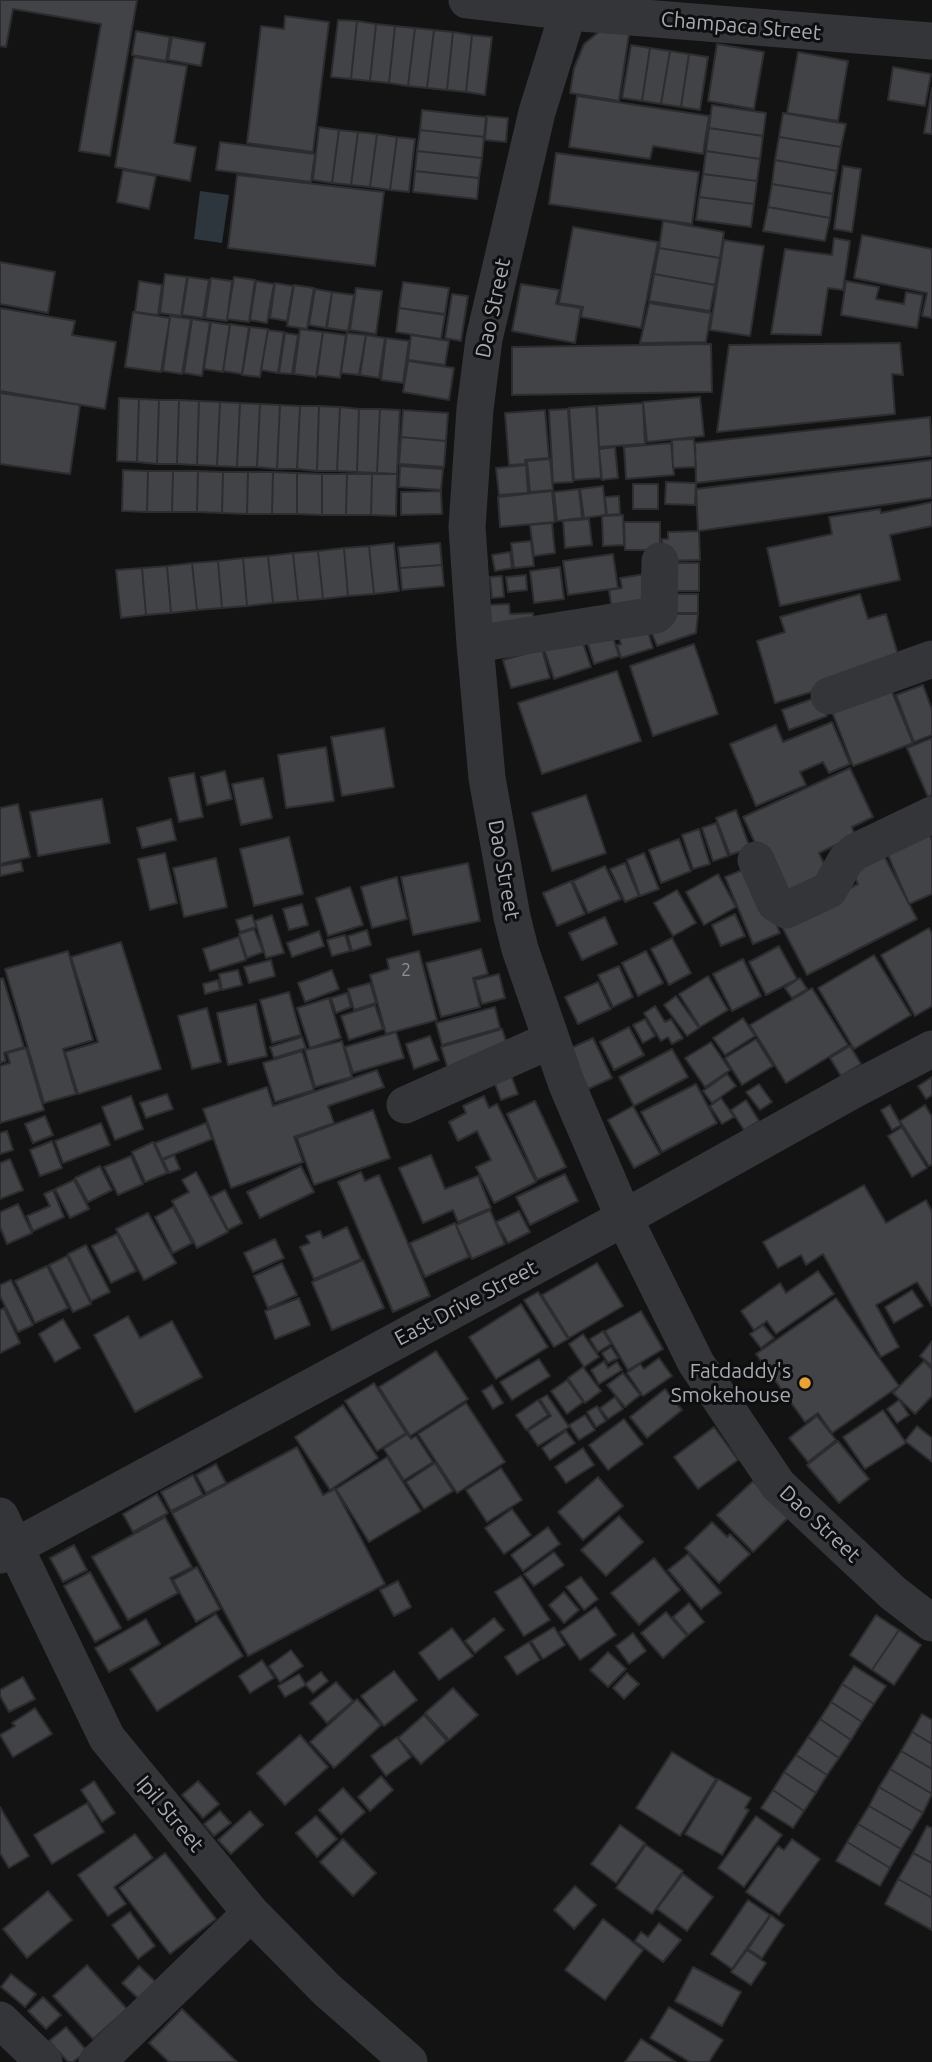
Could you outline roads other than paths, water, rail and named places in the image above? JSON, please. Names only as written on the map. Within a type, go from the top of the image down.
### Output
[{"type":"street","name":"Champaca Street","points":[[467,0],[570,6],[932,41]]},
{"type":"street","name":"Dao Street","points":[[570,6],[537,112],[484,339],[475,409],[467,527],[487,778],[512,917],[520,949],[567,1085],[624,1218],[696,1363],[778,1485],[893,1593],[932,1623]]},
{"type":"street","points":[[475,644],[656,615],[659,612],[660,561]]},
{"type":"street","points":[[829,696],[932,660]]},
{"type":"street","points":[[756,860],[775,902],[786,910],[829,890],[846,860],[855,852],[932,815]]},
{"type":"street","points":[[405,1105],[551,1040]]},
{"type":"street","name":"East Drive Street","points":[[5,1539],[624,1218],[932,1049]]},
{"type":"street","name":"Ipil Street","points":[[5,1539],[107,1738],[251,1913],[327,1990],[409,2062]]},
{"type":"street","points":[[97,2062],[251,1913]]},
{"type":"street","points":[[0,2020],[44,2062]]},
{"type":"place","name":"Fatdaddy's Smokehouse","points":[[805,1383]]}]
